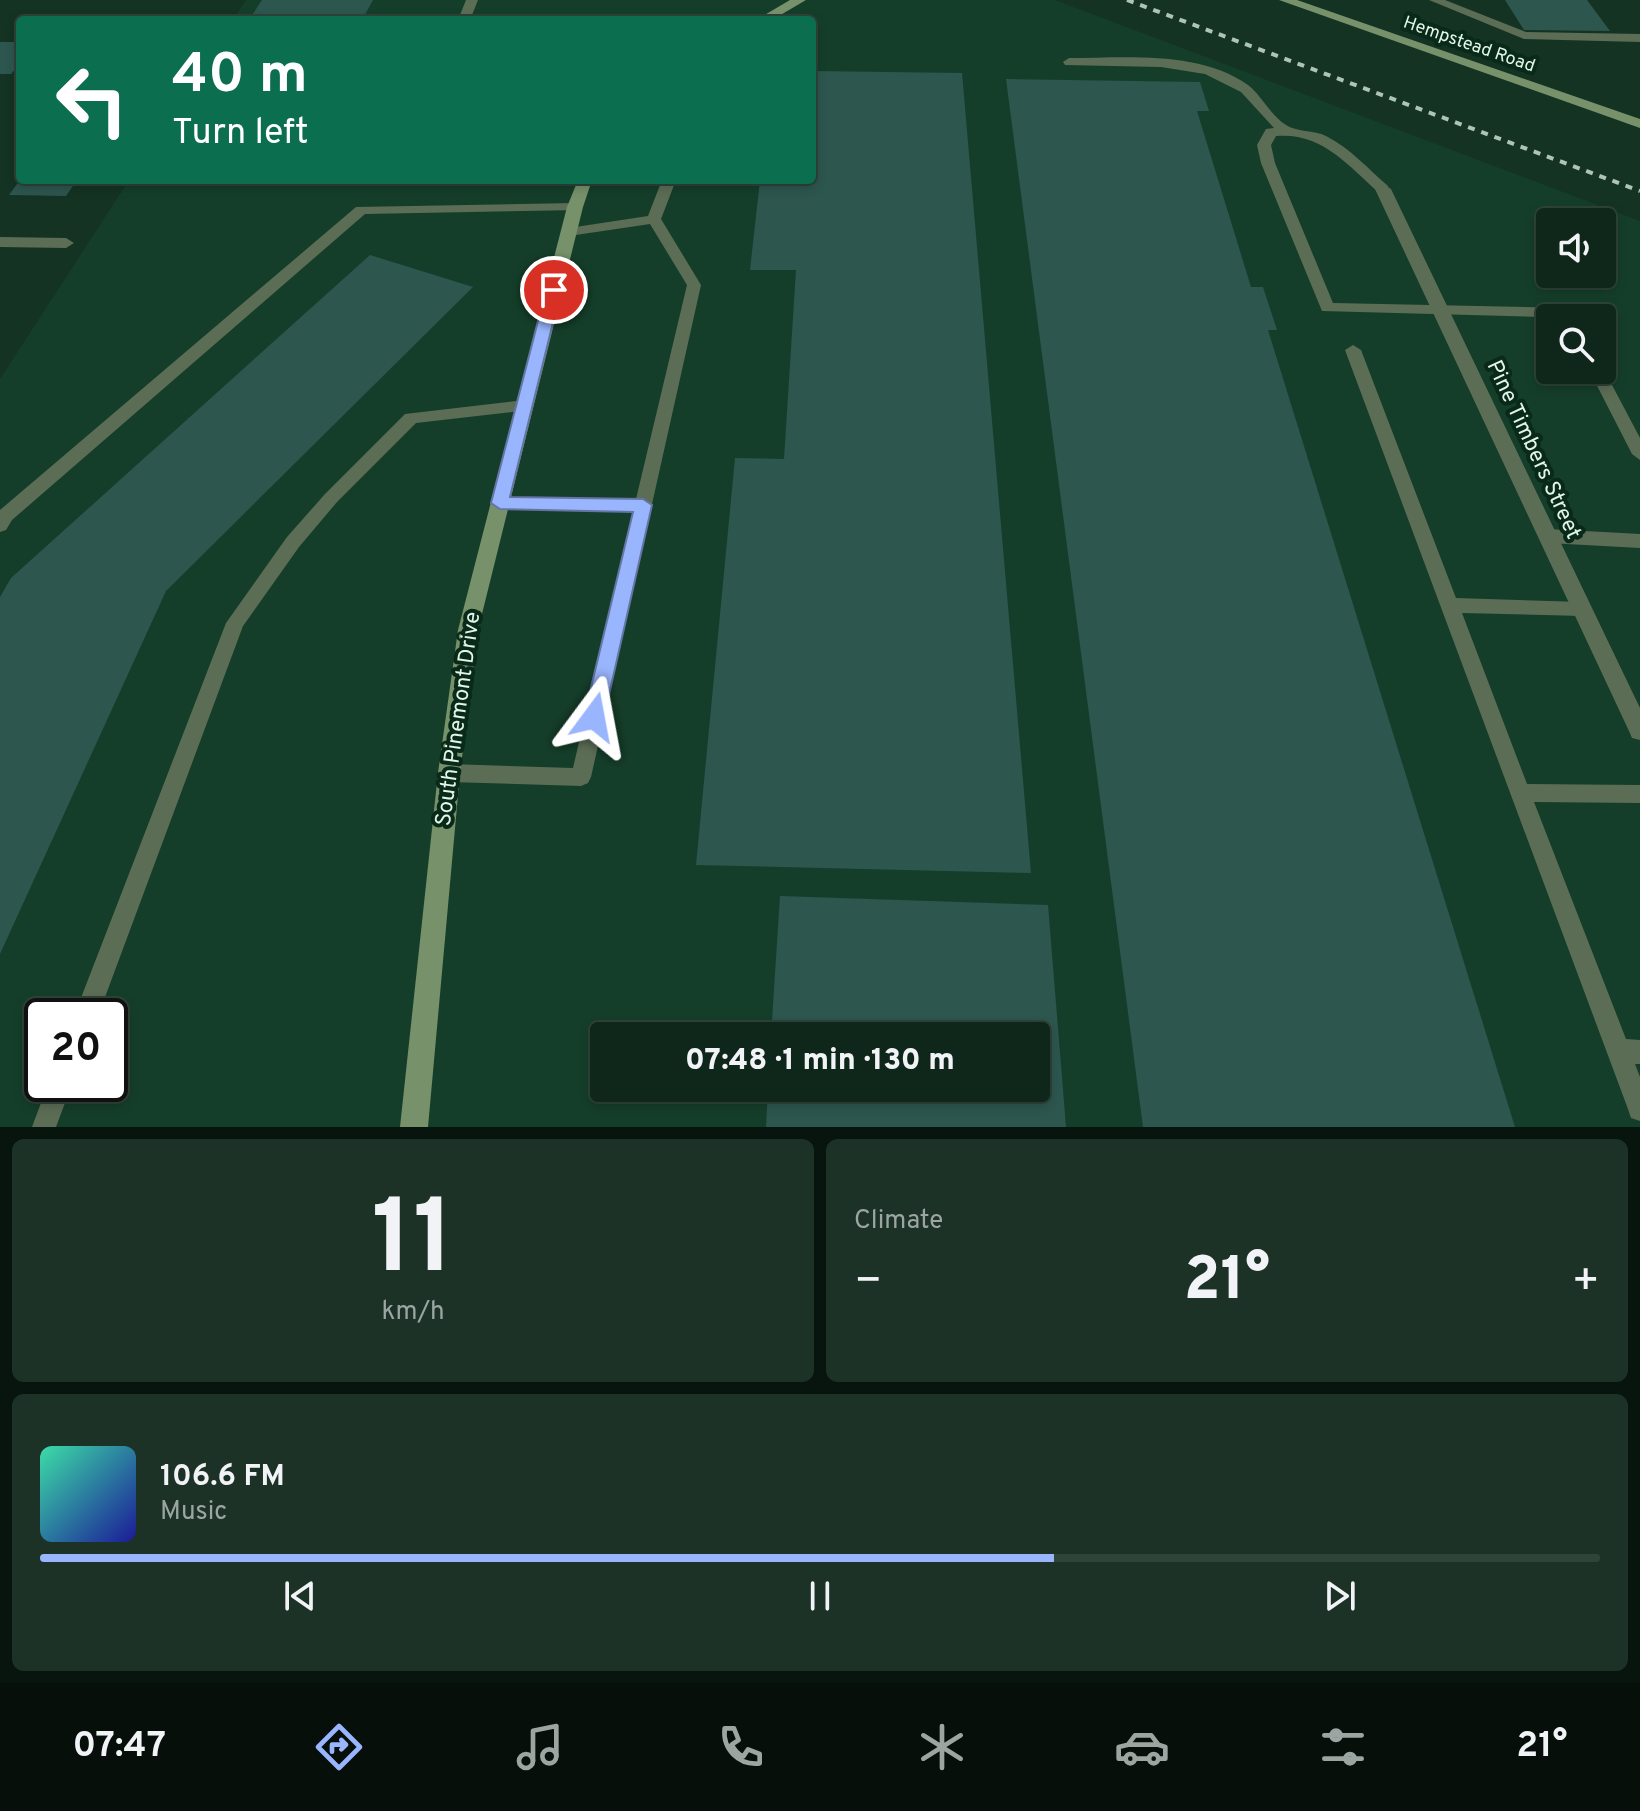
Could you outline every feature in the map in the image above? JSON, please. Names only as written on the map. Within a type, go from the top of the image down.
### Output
[{"type":"street","points":[[770,16],[800,0]]},
{"type":"street","name":"Hempstead Road","points":[[1285,0],[1640,124]]},
{"type":"street","name":"South Pinemont Drive","points":[[414,1127],[449,773],[468,630],[575,207],[584,184]]},
{"type":"street","name":"Pine Timbers Street","points":[[1383,189],[1640,731]]},
{"type":"street","points":[[0,242],[66,243]]},
{"type":"lane","points":[[1435,0],[1524,35],[1640,38]]},
{"type":"lane","points":[[1069,62],[1163,62],[1201,70],[1243,87],[1283,130]]},
{"type":"lane","points":[[1383,189],[1316,134],[1294,128],[1271,132],[1264,145],[1268,163],[1327,308],[1536,313]]},
{"type":"lane","points":[[654,219],[667,184]]},
{"type":"lane","points":[[0,525],[6,515],[361,210],[575,207]]},
{"type":"lane","points":[[569,232],[654,219]]},
{"type":"lane","points":[[449,773],[581,777],[694,285],[654,219]]},
{"type":"lane","points":[[1353,350],[1521,793],[1629,1052],[1640,1109]]},
{"type":"lane","points":[[1604,384],[1640,454]]},
{"type":"lane","points":[[93,998],[235,623],[293,542],[331,498],[411,418],[524,406]]},
{"type":"lane","points":[[500,503],[643,505]]},
{"type":"lane","points":[[1548,536],[1640,541]]},
{"type":"lane","points":[[1449,605],[1582,609]]},
{"type":"lane","points":[[1521,793],[1640,794]]},
{"type":"lane","points":[[44,1127],[53,1102]]},
{"type":"shaded area","points":[[246,0],[1055,0],[1606,208],[1536,208],[1536,288],[1616,288],[1616,212],[1640,221],[1640,1127],[0,1127],[0,379],[126,184],[816,184],[816,16],[236,16]]},
{"type":"building","points":[[262,0],[373,0],[364,16],[252,16]]},
{"type":"building","points":[[1505,0],[1587,0],[1610,31],[1524,30]]},
{"type":"building","points":[[0,42],[16,42],[16,68],[11,74],[0,74]]},
{"type":"building","points":[[816,71],[962,73],[1031,873],[696,865],[735,458],[784,459],[796,270],[750,270],[760,184],[816,184]]},
{"type":"building","points":[[1006,79],[1200,82],[1209,111],[1197,111],[1251,287],[1263,287],[1277,330],[1268,330],[1515,1127],[1143,1127]]},
{"type":"building","points":[[17,184],[74,184],[66,196],[9,195]]},
{"type":"building","points":[[370,255],[473,287],[166,591],[0,954],[0,597],[11,578]]},
{"type":"building","points":[[780,896],[1048,905],[1066,1127],[766,1127],[767,1102],[1050,1102],[1050,1022],[772,1022]]},
{"type":"railway","points":[[1127,0],[1640,191]]},
{"type":"route","points":[[554,290],[500,503],[643,505],[594,717]]}]
